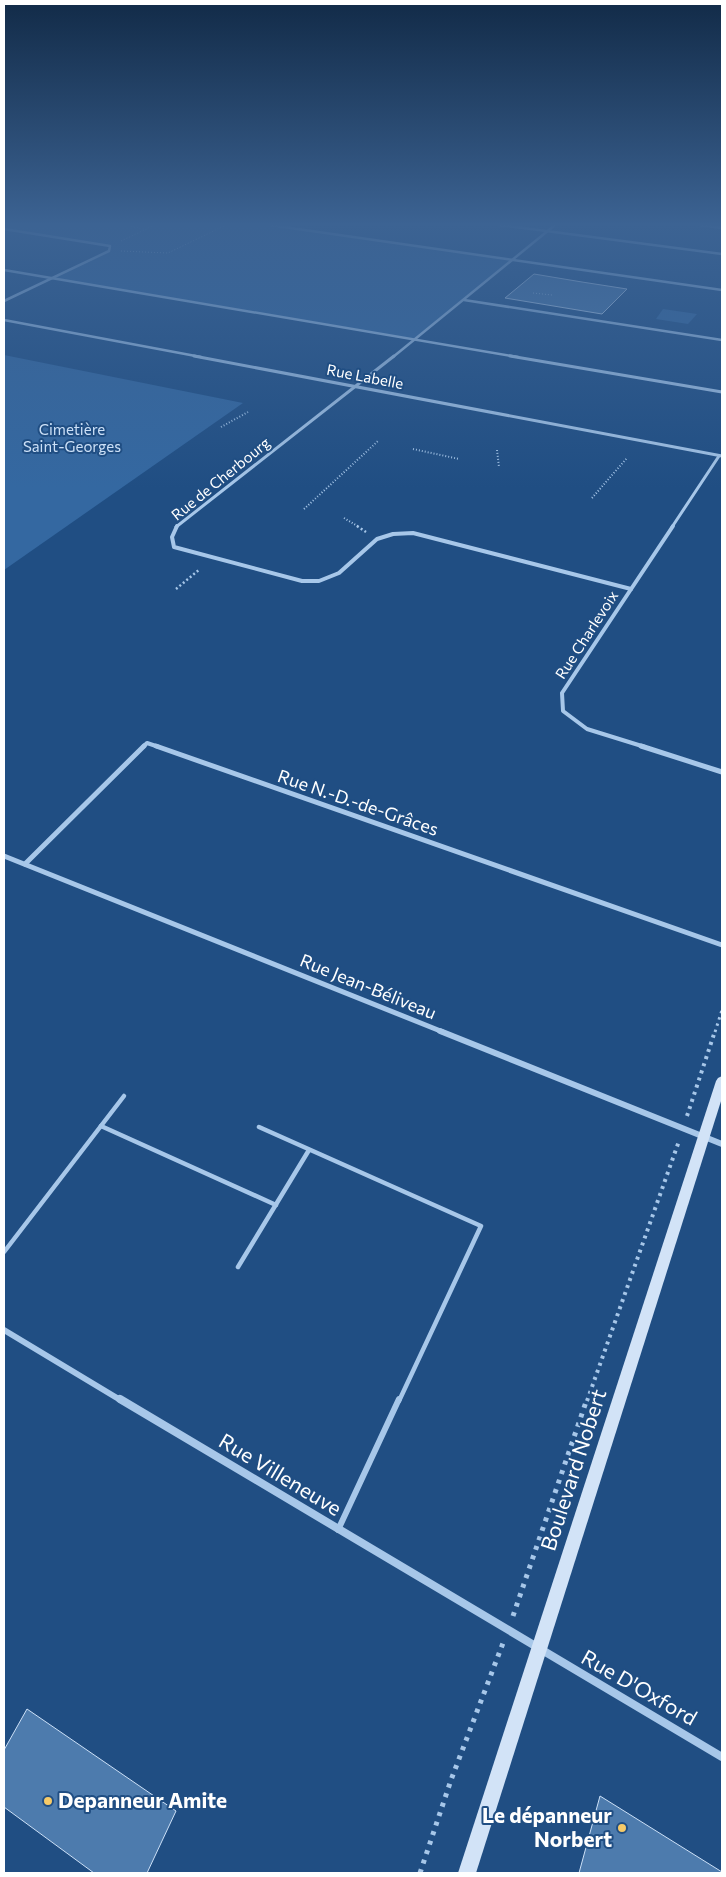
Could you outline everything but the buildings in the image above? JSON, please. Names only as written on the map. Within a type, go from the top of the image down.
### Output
[{"type":"street","points":[[262,313],[722,392]]},
{"type":"street","name":"Rue de Cherbourg","points":[[448,313],[175,528],[172,537],[174,548],[290,579],[319,581],[339,573],[377,539],[393,534],[413,533],[631,589]]},
{"type":"street","points":[[545,313],[722,340]]},
{"type":"street","name":"Rue Labelle","points":[[4,320],[720,456]]},
{"type":"street","name":"Rue Charlevoix","points":[[720,456],[562,693],[563,711],[587,730],[722,772]]},
{"type":"street","name":"Rue N.-D.-de-Grâces","points":[[25,864],[147,743],[722,945]]},
{"type":"street","name":"Rue Jean-Béliveau","points":[[4,856],[722,1144]]},
{"type":"street","name":"Boulevard Nobert","points":[[467,1873],[722,1081]]},
{"type":"street","name":"Rue Villeneuve","points":[[4,1330],[539,1650]]},
{"type":"street","name":"Rue D'Oxford","points":[[539,1650],[722,1757]]},
{"type":"lane","points":[[4,1252],[124,1096]]},
{"type":"lane","points":[[101,1126],[276,1205]]},
{"type":"lane","points":[[259,1128],[481,1226],[338,1530]]},
{"type":"lane","points":[[238,1267],[309,1150]]},
{"type":"path","points":[[221,428],[248,412]]},
{"type":"path","points":[[304,509],[378,441]]},
{"type":"path","points":[[413,448],[459,459]]},
{"type":"path","points":[[497,450],[499,467]]},
{"type":"path","points":[[592,498],[627,458]]},
{"type":"path","points":[[344,518],[377,539]]},
{"type":"path","points":[[176,589],[212,558]]},
{"type":"path","points":[[420,1873],[451,1780],[508,1631],[625,1290],[683,1129],[722,1010]]},
{"type":"green space","points":[[259,313],[448,313],[416,339]]},
{"type":"green space","points":[[660,313],[697,314],[688,324],[656,319]]},
{"type":"green space","name":"Cimetière Saint-Georges","points":[[4,355],[243,403],[4,570]]},
{"type":"place","name":"Depanneur Amite","points":[[48,1801]]},
{"type":"place","name":"Le dépanneur Norbert","points":[[622,1828]]}]
